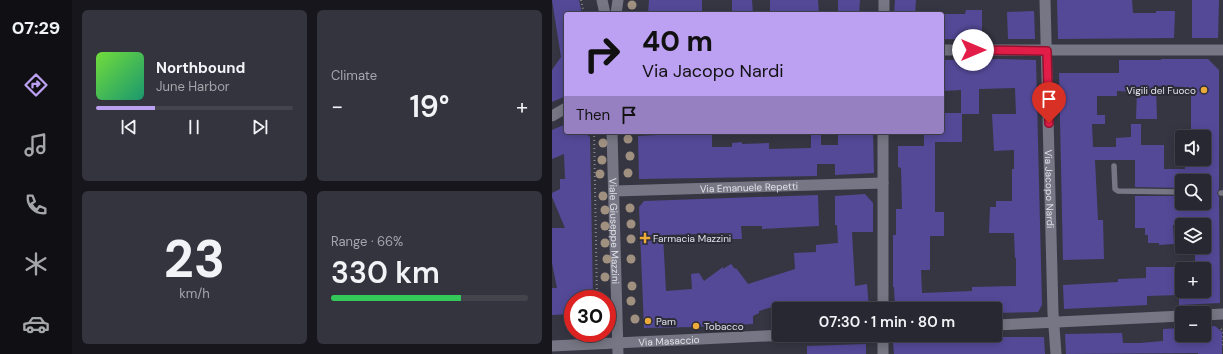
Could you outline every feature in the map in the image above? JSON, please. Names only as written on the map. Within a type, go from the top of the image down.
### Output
[{"type":"street","points":[[602,0],[605,12]]},
{"type":"street","points":[[616,12],[618,0]]},
{"type":"street","points":[[884,0],[884,12]]},
{"type":"street","name":"Via Jacopo Nardi","points":[[1045,0],[1053,323],[1056,354]]},
{"type":"street","points":[[944,50],[1223,50]]},
{"type":"street","points":[[552,116],[564,109]]},
{"type":"street","points":[[552,116],[564,116]]},
{"type":"street","points":[[883,134],[883,302]]},
{"type":"street","name":"Viale Giuseppe Mazzini","points":[[611,135],[614,191],[618,354]]},
{"type":"street","name":"Via Emanuele Repetti","points":[[614,191],[883,183]]},
{"type":"street","points":[[1211,315],[1223,314]]},
{"type":"street","points":[[1002,326],[1175,316]]},
{"type":"street","name":"Via Masaccio","points":[[552,346],[772,336]]},
{"type":"street","points":[[883,342],[883,354]]},
{"type":"lane","points":[[1114,166],[1115,189],[1118,191],[1175,192]]},
{"type":"path","points":[[581,0],[584,12]]},
{"type":"path","points":[[594,134],[597,290]]},
{"type":"path","points":[[1221,329],[1223,347]]},
{"type":"building","points":[[552,0],[579,0],[582,12],[564,12],[564,97],[552,102],[552,70],[561,57]]},
{"type":"building","points":[[649,0],[702,0],[702,11],[698,12],[648,12]]},
{"type":"building","points":[[732,0],[752,0],[753,12],[732,12]]},
{"type":"building","points":[[770,0],[818,0],[819,12],[770,12]]},
{"type":"building","points":[[838,0],[860,0],[859,12],[838,12]]},
{"type":"building","points":[[895,0],[916,0],[915,12],[894,12]]},
{"type":"building","points":[[1057,0],[1132,0],[1133,13],[1175,11],[1174,38],[1058,39]]},
{"type":"building","points":[[1192,0],[1219,0],[1218,38],[1192,38]]},
{"type":"building","points":[[966,10],[982,10],[982,40],[944,39],[944,14],[965,14]]},
{"type":"building","points":[[1034,11],[1035,39],[1008,39],[1007,12]]},
{"type":"building","points":[[1208,59],[1219,70],[1219,189],[1217,193],[1219,197],[1220,303],[1179,305],[1179,298],[1211,298],[1211,262],[1195,262],[1195,254],[1211,254],[1211,218],[1175,218],[1175,225],[1173,225],[1174,244],[1159,245],[1159,243],[1148,243],[1148,235],[1145,235],[1145,228],[1135,228],[1135,196],[1175,196],[1175,210],[1211,210],[1211,174],[1175,174],[1175,188],[1135,187],[1135,160],[1095,160],[1098,220],[1103,220],[1104,259],[1063,260],[1059,73],[1119,73],[1119,60]],"holes":[[[1156,86],[1185,87],[1191,93],[1191,130],[1211,130],[1211,166],[1185,166],[1185,169],[1164,169],[1164,145],[1141,145],[1141,124],[1131,124],[1131,137],[1116,138],[1116,147],[1093,147],[1092,124],[1105,124],[1105,115],[1097,115],[1097,96],[1117,96],[1117,91],[1137,92],[1136,119],[1157,119]]]},
{"type":"building","points":[[944,60],[1036,60],[1042,305],[1038,312],[1002,313],[1002,302],[895,302],[893,287],[893,235],[896,235],[896,209],[902,209],[901,168],[898,167],[898,146],[924,146],[924,134],[944,134],[944,113],[961,113],[961,90],[944,91]],"holes":[[[1015,88],[1016,114],[992,114],[994,151],[1014,150],[1014,169],[1012,169],[1012,201],[996,201],[996,207],[990,207],[989,233],[1014,233],[1016,286],[972,287],[972,291],[922,293],[921,270],[930,270],[930,236],[944,236],[944,212],[935,212],[935,142],[962,142],[962,114],[979,114],[979,89]]]},
{"type":"building","points":[[564,125],[564,134],[586,134],[590,137],[593,290],[564,290],[564,314],[552,315],[552,288],[557,288],[552,263],[552,228],[565,228],[552,197],[552,193],[560,189],[560,179],[565,179],[564,154],[552,159],[552,130]]},
{"type":"building","points":[[712,134],[712,147],[732,147],[732,143],[742,142],[742,144],[769,143],[769,149],[811,148],[811,134],[821,134],[821,145],[838,145],[838,134],[873,134],[874,173],[835,175],[835,164],[817,164],[817,176],[639,179],[638,136]]},
{"type":"building","points":[[865,194],[873,203],[873,232],[852,232],[855,286],[867,284],[868,302],[772,302],[772,307],[759,311],[759,313],[753,316],[753,324],[644,328],[639,207],[644,201],[818,195],[819,226],[762,229],[762,226],[741,226],[742,239],[729,239],[729,233],[663,235],[666,291],[692,289],[691,274],[699,273],[704,281],[723,267],[723,269],[731,264],[735,269],[736,268],[748,284],[795,269],[794,253],[816,252],[816,245],[838,243],[837,225],[835,225],[835,196]]},
{"type":"building","points":[[1146,267],[1174,267],[1175,295],[1147,296],[1147,305],[1064,309],[1063,285],[1118,282],[1118,279],[1146,278]]},
{"type":"building","points":[[1211,326],[1215,326],[1222,332],[1222,354],[1066,354],[1065,334],[1122,333],[1123,343],[1140,343],[1163,341],[1163,329],[1175,328],[1175,342],[1211,342]]},
{"type":"building","points":[[1002,337],[1044,337],[1045,354],[894,354],[893,342],[1002,342]]},
{"type":"building","points":[[866,344],[866,354],[807,354],[807,346]]},
{"type":"place","name":"Vigili del Fuoco","points":[[1204,90]]},
{"type":"place","name":"Farmacia Mazzini","points":[[645,238]]},
{"type":"place","name":"Pam","points":[[648,321]]},
{"type":"place","name":"Tobacco","points":[[696,326]]},
{"type":"route","points":[[973,50],[1047,51],[1049,123]]}]
